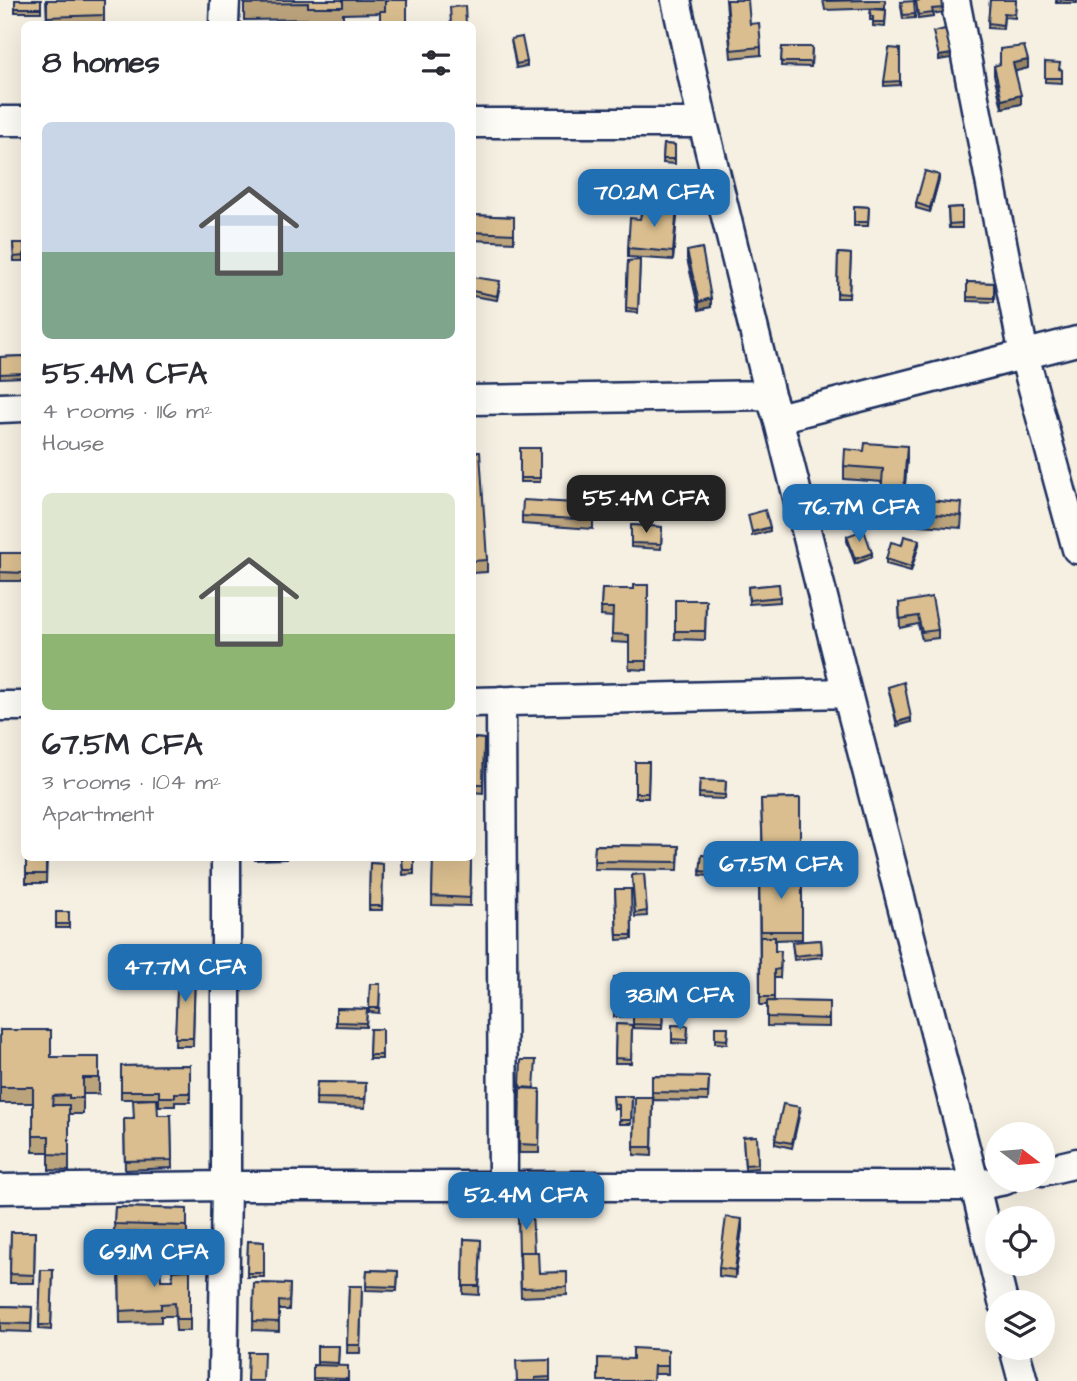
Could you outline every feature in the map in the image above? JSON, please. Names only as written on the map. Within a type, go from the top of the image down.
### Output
[{"type":"street","points":[[224,21],[225,0]]},
{"type":"street","points":[[676,0],[703,123],[774,407],[1000,1290]]},
{"type":"street","points":[[955,0],[1024,355],[1077,549]]},
{"type":"street","points":[[0,121],[21,121]]},
{"type":"street","points":[[476,123],[703,123]]},
{"type":"street","points":[[476,400],[774,407],[1024,355],[1077,341]]},
{"type":"street","points":[[0,408],[21,407]]},
{"type":"street","points":[[476,702],[847,693]]},
{"type":"street","points":[[501,701],[503,1185]]},
{"type":"street","points":[[0,706],[21,706]]},
{"type":"street","points":[[223,1381],[226,861]]},
{"type":"street","points":[[1055,1168],[1077,1163]]},
{"type":"street","points":[[0,1189],[985,1184]]},
{"type":"street","points":[[1017,1360],[1023,1381]]},
{"type":"building","points":[[15,0],[41,0],[41,8],[15,8]]},
{"type":"building","points":[[47,0],[104,0],[104,15],[47,17]]},
{"type":"building","points":[[244,0],[343,0],[343,7],[308,7],[308,3],[244,4]]},
{"type":"building","points":[[385,0],[407,0],[407,21],[380,21],[380,11],[385,11]]},
{"type":"building","points":[[727,0],[748,0],[750,24],[759,23],[761,47],[731,50]]},
{"type":"building","points":[[942,0],[943,8],[932,9],[933,13],[918,15],[916,1]]},
{"type":"building","points":[[990,0],[1016,0],[1015,14],[1004,13],[1003,25],[988,23]]},
{"type":"building","points":[[914,1],[915,14],[903,15],[901,2]]},
{"type":"building","points":[[465,6],[466,21],[451,21],[450,7]]},
{"type":"building","points":[[871,9],[886,10],[885,22],[873,22]]},
{"type":"building","points":[[945,29],[951,54],[939,56],[933,32]]},
{"type":"building","points":[[522,37],[527,62],[516,64],[511,39]]},
{"type":"building","points":[[1024,46],[1028,60],[1013,63],[1021,95],[1002,100],[994,66],[1000,64],[1000,49]]},
{"type":"building","points":[[782,47],[812,47],[811,62],[781,62]]},
{"type":"building","points":[[889,48],[900,49],[900,81],[884,82]]},
{"type":"building","points":[[1045,62],[1060,63],[1062,78],[1045,78]]},
{"type":"building","points":[[664,144],[675,145],[675,159],[663,159]]},
{"type":"building","points":[[925,171],[939,175],[930,208],[916,203]]},
{"type":"building","points":[[643,205],[677,207],[673,252],[628,248],[630,218],[640,219]]},
{"type":"building","points":[[854,206],[869,207],[868,222],[854,222]]},
{"type":"building","points":[[962,207],[962,223],[949,224],[948,208]]},
{"type":"building","points":[[476,215],[514,217],[514,234],[476,232]]},
{"type":"building","points":[[13,243],[21,243],[21,256],[14,257]]},
{"type":"building","points":[[702,248],[711,298],[699,302],[687,251]]},
{"type":"building","points":[[838,253],[851,254],[849,294],[837,293]]},
{"type":"building","points":[[640,260],[638,309],[626,308],[628,261]]},
{"type":"building","points":[[476,278],[500,281],[497,296],[476,292]]},
{"type":"building","points":[[967,282],[994,283],[994,298],[967,297]]},
{"type":"building","points":[[21,356],[21,373],[0,374],[0,357]]},
{"type":"building","points":[[865,443],[907,446],[903,498],[962,503],[961,516],[880,510],[883,469],[844,466],[845,449],[864,451]]},
{"type":"building","points":[[520,448],[540,448],[540,478],[520,478]]},
{"type":"building","points":[[476,452],[480,452],[487,560],[476,561]]},
{"type":"building","points":[[523,500],[593,504],[593,520],[522,516]]},
{"type":"building","points":[[765,510],[770,527],[752,532],[748,515]]},
{"type":"building","points":[[631,525],[662,527],[661,544],[631,543]]},
{"type":"building","points":[[864,530],[872,553],[855,559],[847,536]]},
{"type":"building","points":[[904,536],[919,540],[911,567],[886,559],[891,542],[902,545]]},
{"type":"building","points":[[0,553],[21,553],[21,573],[0,572]]},
{"type":"building","points":[[779,584],[780,597],[749,600],[748,587]]},
{"type":"building","points":[[633,585],[648,585],[647,661],[629,661],[629,635],[612,634],[613,608],[601,608],[602,589],[633,589]]},
{"type":"building","points":[[932,597],[938,630],[922,632],[918,616],[900,619],[899,603]]},
{"type":"building","points":[[675,600],[706,600],[705,631],[675,631]]},
{"type":"building","points":[[904,682],[911,718],[897,722],[888,687]]},
{"type":"building","points":[[476,738],[484,739],[483,784],[476,784]]},
{"type":"building","points":[[635,762],[649,762],[648,793],[635,793]]},
{"type":"building","points":[[700,780],[726,781],[725,795],[699,793]]},
{"type":"building","points":[[800,798],[800,853],[763,854],[761,799]]},
{"type":"building","points":[[595,845],[679,846],[678,862],[594,861]]},
{"type":"building","points":[[702,855],[731,858],[729,874],[700,871]]},
{"type":"building","points":[[26,861],[46,861],[46,874],[26,874]]},
{"type":"building","points":[[402,861],[414,861],[414,870],[403,870]]},
{"type":"building","points":[[433,861],[471,861],[470,898],[432,896]]},
{"type":"building","points":[[370,863],[383,864],[382,906],[369,906]]},
{"type":"building","points":[[802,871],[802,931],[760,931],[759,872]]},
{"type":"building","points":[[644,874],[647,911],[635,913],[632,875]]},
{"type":"building","points":[[615,889],[631,889],[632,935],[617,935]]},
{"type":"building","points":[[56,912],[69,912],[69,924],[56,924]]},
{"type":"building","points":[[760,937],[775,937],[775,951],[781,951],[780,969],[774,970],[774,997],[760,997]]},
{"type":"building","points":[[821,940],[822,953],[794,956],[792,942]]},
{"type":"building","points":[[178,968],[195,969],[193,1038],[175,1038]]},
{"type":"building","points":[[614,977],[631,977],[630,1012],[614,1012]]},
{"type":"building","points":[[370,984],[380,984],[379,1008],[369,1008]]},
{"type":"building","points":[[767,1001],[829,1002],[829,1019],[767,1017]]},
{"type":"building","points":[[336,1008],[367,1009],[366,1023],[336,1022]]},
{"type":"building","points":[[633,1011],[663,1012],[662,1025],[633,1024]]},
{"type":"building","points":[[616,1024],[632,1025],[631,1059],[615,1058]]},
{"type":"building","points":[[672,1025],[688,1026],[687,1040],[672,1039]]},
{"type":"building","points":[[715,1027],[728,1027],[727,1040],[715,1039]]},
{"type":"building","points":[[370,1029],[382,1029],[382,1055],[369,1055]]},
{"type":"building","points":[[0,1030],[51,1030],[51,1057],[99,1057],[99,1078],[83,1078],[83,1098],[53,1096],[52,1105],[69,1105],[69,1155],[49,1154],[49,1136],[33,1136],[33,1087],[0,1087]]},
{"type":"building","points":[[521,1060],[536,1060],[534,1088],[520,1087]]},
{"type":"building","points":[[190,1065],[190,1093],[159,1097],[159,1091],[121,1091],[121,1066]]},
{"type":"building","points":[[652,1076],[709,1077],[708,1093],[652,1092]]},
{"type":"building","points":[[317,1082],[366,1083],[365,1099],[316,1098]]},
{"type":"building","points":[[520,1088],[540,1089],[539,1145],[519,1144]]},
{"type":"building","points":[[613,1096],[632,1096],[631,1120],[619,1120],[619,1105],[614,1104]]},
{"type":"building","points":[[635,1097],[653,1097],[652,1147],[634,1147]]},
{"type":"building","points":[[157,1099],[158,1115],[171,1115],[172,1160],[125,1161],[124,1119],[134,1119],[133,1100]]},
{"type":"building","points":[[783,1104],[800,1107],[792,1143],[775,1140]]},
{"type":"building","points":[[757,1136],[758,1164],[745,1165],[743,1137]]},
{"type":"building","points":[[115,1207],[187,1209],[187,1226],[114,1224]]},
{"type":"building","points":[[532,1210],[534,1252],[519,1254],[518,1211]]},
{"type":"building","points":[[726,1217],[742,1219],[735,1270],[719,1268]]},
{"type":"building","points":[[11,1232],[35,1232],[34,1275],[10,1274]]},
{"type":"building","points":[[464,1239],[481,1240],[479,1286],[463,1286]]},
{"type":"building","points":[[248,1241],[264,1242],[264,1273],[247,1273]]},
{"type":"building","points":[[520,1252],[538,1252],[539,1273],[567,1272],[567,1287],[521,1288]]},
{"type":"building","points":[[160,1263],[161,1280],[173,1280],[172,1271],[190,1270],[190,1319],[176,1319],[175,1303],[161,1304],[161,1309],[120,1311],[119,1264]]},
{"type":"building","points":[[41,1270],[53,1270],[51,1325],[39,1325]]},
{"type":"building","points":[[367,1270],[398,1271],[397,1287],[366,1286]]},
{"type":"building","points":[[254,1283],[290,1284],[289,1302],[279,1301],[279,1322],[253,1321]]},
{"type":"building","points":[[349,1286],[362,1286],[360,1345],[347,1345]]},
{"type":"building","points":[[0,1306],[32,1307],[31,1324],[0,1323]]},
{"type":"building","points":[[317,1346],[339,1346],[338,1363],[317,1362]]},
{"type":"building","points":[[633,1348],[668,1350],[668,1366],[654,1366],[653,1381],[598,1381],[598,1358],[633,1359]]},
{"type":"building","points":[[248,1352],[264,1352],[263,1381],[247,1381]]},
{"type":"building","points":[[550,1360],[550,1377],[535,1378],[535,1381],[517,1381],[516,1361]]},
{"type":"building","points":[[313,1365],[348,1366],[348,1379],[313,1378]]}]
